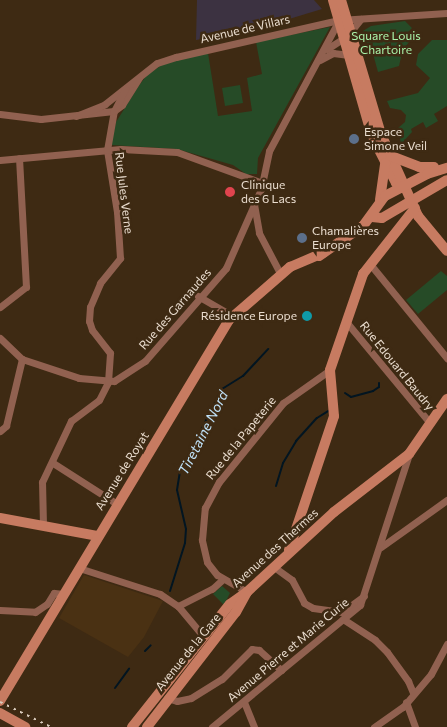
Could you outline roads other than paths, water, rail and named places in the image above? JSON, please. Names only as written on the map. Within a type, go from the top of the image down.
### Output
[{"type":"main road","points":[[333,0],[343,20]]},
{"type":"main road","points":[[341,0],[343,20],[347,34],[388,159]]},
{"type":"main road","points":[[347,34],[349,55],[372,136],[388,159],[414,204],[447,252]]},
{"type":"main road","points":[[388,159],[418,167],[445,168]]},
{"type":"main road","name":"Avenue de Royat","points":[[0,701],[232,316],[284,273],[302,267],[372,217],[380,200],[388,159]]},
{"type":"main road","points":[[380,200],[404,186],[445,168]]},
{"type":"main road","name":"Avenue de Royat","points":[[372,217],[382,218],[414,204],[447,180]]},
{"type":"main road","points":[[300,536],[308,489],[334,416],[329,375],[348,324],[363,274],[414,204]]},
{"type":"main road","name":"Avenue des Thermes","points":[[135,723],[230,604],[247,592],[274,567],[300,536],[409,454],[429,422],[447,399]]},
{"type":"main road","points":[[0,518],[98,536]]},
{"type":"main road","points":[[74,532],[92,546]]},
{"type":"main road","name":"Avenue de la Gare","points":[[147,727],[167,698],[236,612],[247,592]]},
{"type":"main road","points":[[0,713],[5,720],[26,727]]},
{"type":"street","name":"Avenue de Villars","points":[[76,116],[102,106],[140,76],[165,60],[343,20],[447,13]]},
{"type":"street","points":[[325,50],[347,34],[361,19]]},
{"type":"street","name":"Rue des Garnaudes","points":[[108,382],[120,379],[145,361],[198,296],[226,268],[252,217],[269,151],[343,20]]},
{"type":"street","points":[[320,60],[333,53],[349,55]]},
{"type":"street","name":"Avenue de Villars","points":[[0,114],[41,119],[114,111],[122,105],[140,76]]},
{"type":"street","points":[[102,106],[114,111],[125,89]]},
{"type":"street","name":"Rue Jules Verne","points":[[108,382],[110,353],[92,330],[89,321],[90,307],[100,283],[120,258],[117,212],[107,150],[114,111]]},
{"type":"street","points":[[0,160],[107,150],[177,152],[262,183]]},
{"type":"street","points":[[0,307],[26,288],[19,158]]},
{"type":"street","points":[[252,217],[284,273]]},
{"type":"street","points":[[370,264],[447,358]]},
{"type":"street","points":[[198,296],[232,316]]},
{"type":"street","name":"Rue Edouard Baudry","points":[[348,324],[429,422]]},
{"type":"street","points":[[0,338],[22,359],[79,378],[108,382],[99,400],[71,422],[40,491],[43,525]]},
{"type":"street","points":[[0,431],[6,426],[22,359]]},
{"type":"street","name":"Rue de la Papeterie","points":[[247,592],[223,579],[210,567],[204,554],[202,520],[208,500],[282,403],[315,379],[329,375]]},
{"type":"street","name":"Avenue Pierre et Marie Curie","points":[[212,727],[360,605],[381,546],[409,454]]},
{"type":"street","points":[[53,463],[117,504]]},
{"type":"street","points":[[381,546],[447,500]]},
{"type":"street","points":[[274,567],[292,580],[304,602],[313,608],[342,612],[364,596]]},
{"type":"street","points":[[79,568],[146,588],[178,606],[204,636]]},
{"type":"street","points":[[178,606],[212,588],[223,579]]},
{"type":"street","points":[[0,610],[35,612],[47,604],[54,594],[64,594]]},
{"type":"street","points":[[343,619],[375,640],[387,652],[408,681],[413,693]]},
{"type":"street","points":[[374,727],[401,710],[413,693],[431,674],[447,644]]},
{"type":"street","points":[[167,698],[177,700],[191,698],[222,679],[252,649],[259,650],[281,670]]},
{"type":"street","points":[[244,702],[254,727]]},
{"type":"street","points":[[406,702],[415,727]]},
{"type":"waterway","name":"Tiretaine Nord","points":[[170,591],[185,543],[186,529],[177,490],[180,472],[222,389],[243,376],[268,349]]},
{"type":"waterway","points":[[345,393],[351,397],[373,391],[379,387],[379,383]]},
{"type":"waterway","points":[[276,486],[283,463],[296,441],[317,418],[328,411]]},
{"type":"waterway","points":[[145,651],[151,645]]},
{"type":"waterway","points":[[115,688],[129,669]]},
{"type":"railway","points":[[0,702],[51,727]]},
{"type":"place","name":"Espace Simone Veil","points":[[354,139]]},
{"type":"place","name":"Clinique des 6 Lacs","points":[[230,192]]},
{"type":"place","name":"Chamalières Europe","points":[[302,238]]},
{"type":"place","name":"Résidence Europe","points":[[307,316]]},
{"type":"park label","name":"Square Louis Chartoire","points":[[386,43]]}]
